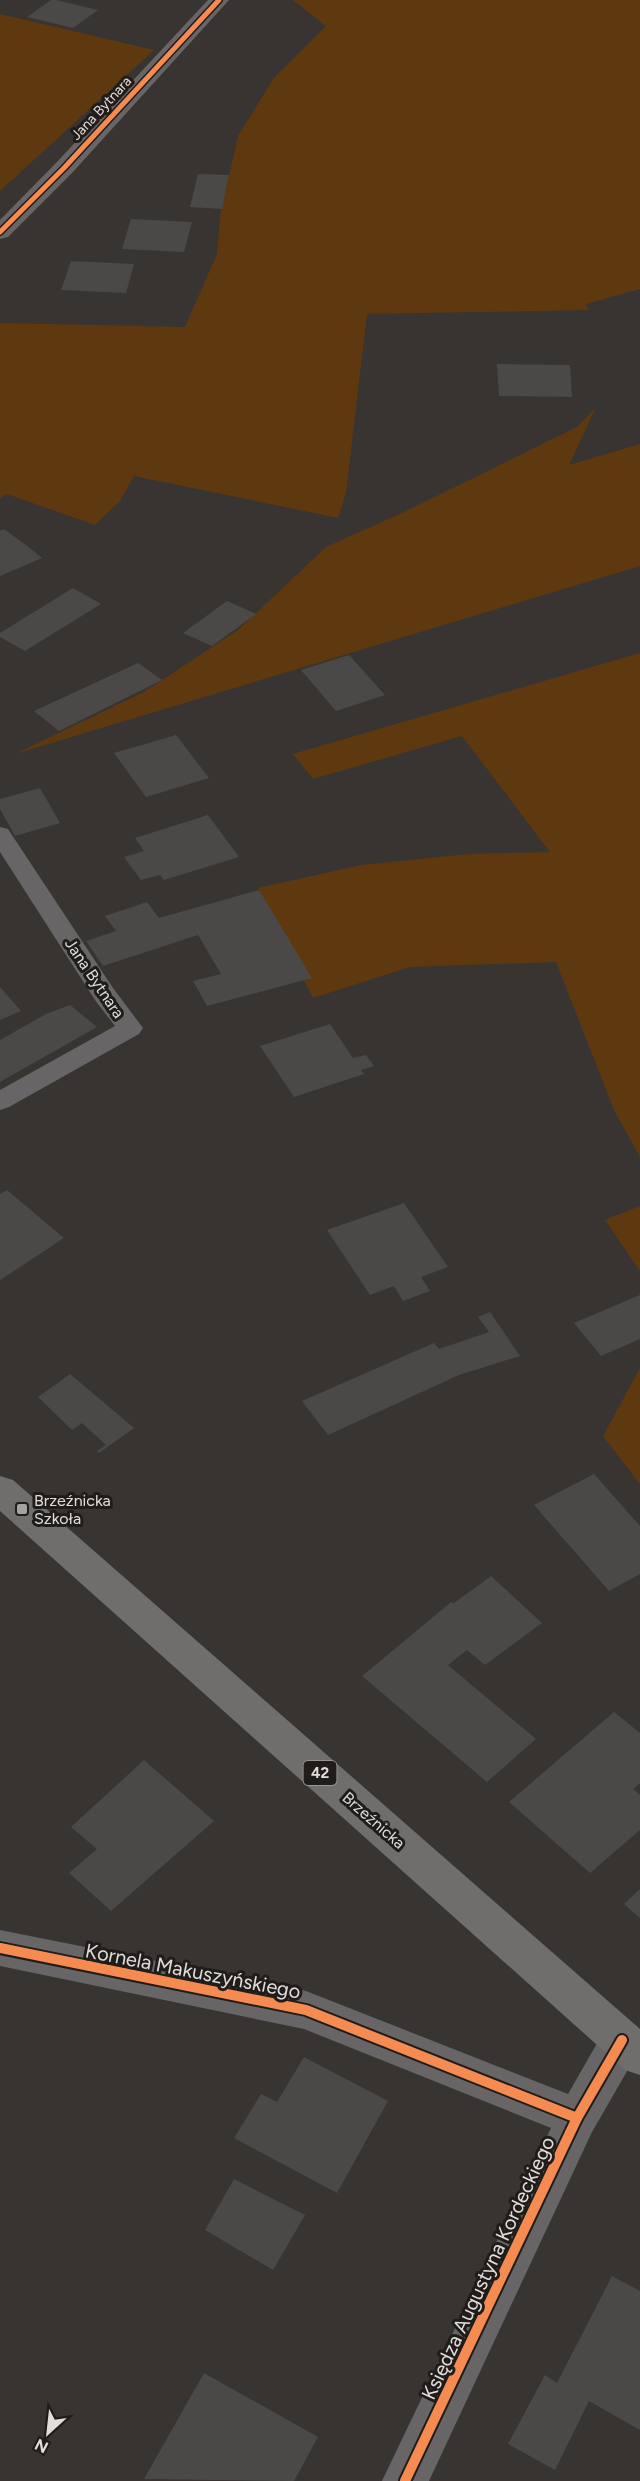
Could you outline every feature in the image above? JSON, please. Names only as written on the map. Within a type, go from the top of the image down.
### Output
[{"type":"main road","name":"Brzeźnicka","points":[[0,1490],[631,2048]]},
{"type":"street","name":"Jana Bytnara","points":[[0,232],[64,168],[219,0]]},
{"type":"street","name":"Kornela Makuszyńskiego","points":[[0,1948],[306,2010],[577,2118]]},
{"type":"street","name":"Księdza Augustyna Kordeckiego","points":[[405,2481],[577,2118],[631,2048]]},
{"type":"lane","name":"Jana Bytnara","points":[[0,834],[104,994],[130,1029],[0,1101]]},
{"type":"shaded area","points":[[293,0],[640,0],[640,289],[586,304],[589,310],[367,314],[346,493],[338,518],[134,476],[120,501],[95,525],[7,494],[0,498],[0,323],[185,327],[217,254],[220,216],[238,136],[274,78],[326,26]]},
{"type":"shaded area","points":[[0,14],[154,50],[0,191]]},
{"type":"shaded area","points":[[596,407],[569,465],[640,444],[640,566],[15,754],[144,692],[238,630],[326,547],[406,511],[577,427]]},
{"type":"shaded area","points":[[640,653],[640,1157],[614,1110],[556,962],[410,967],[313,998],[258,888],[361,865],[468,854],[550,852],[462,736],[313,779],[293,754]]},
{"type":"shaded area","points":[[640,1206],[640,1271],[605,1220]]},
{"type":"shaded area","points":[[640,1368],[640,1484],[603,1436]]},
{"type":"building","points":[[51,0],[98,10],[73,28],[27,17]]},
{"type":"building","points":[[198,174],[229,175],[222,209],[190,207]]},
{"type":"building","points":[[131,219],[192,222],[184,252],[122,249]]},
{"type":"building","points":[[71,261],[134,264],[126,293],[61,290]]},
{"type":"building","points":[[497,364],[570,365],[572,397],[499,396]]},
{"type":"building","points":[[4,529],[42,558],[0,576],[0,531]]},
{"type":"building","points":[[73,588],[101,604],[25,651],[0,637],[0,633]]},
{"type":"building","points":[[227,601],[256,614],[212,646],[183,633]]},
{"type":"building","points":[[349,655],[385,695],[336,711],[301,670]]},
{"type":"building","points":[[138,663],[162,680],[59,731],[34,711]]},
{"type":"building","points":[[176,735],[209,778],[146,797],[114,753]]},
{"type":"building","points":[[40,788],[60,823],[15,836],[0,809],[0,799]]},
{"type":"building","points":[[208,815],[239,857],[164,880],[160,875],[141,880],[124,857],[144,851],[135,838]]},
{"type":"building","points":[[259,890],[312,978],[207,1006],[193,981],[221,974],[198,935],[103,966],[86,941],[116,931],[105,916],[147,902],[159,918]]},
{"type":"building","points":[[0,987],[21,1011],[0,1020]]},
{"type":"building","points":[[70,1005],[97,1027],[0,1082],[0,1040],[46,1014]]},
{"type":"building","points":[[330,1024],[353,1058],[366,1055],[374,1066],[361,1070],[364,1074],[294,1097],[260,1046]]},
{"type":"building","points":[[7,1190],[64,1238],[0,1280],[0,1194]]},
{"type":"building","points":[[404,1203],[448,1267],[421,1277],[430,1291],[403,1301],[394,1286],[370,1295],[327,1230]]},
{"type":"building","points":[[640,1295],[640,1339],[601,1356],[574,1323]]},
{"type":"building","points":[[490,1312],[520,1356],[459,1375],[328,1435],[302,1401],[434,1343],[439,1349],[489,1332],[478,1317]]},
{"type":"building","points":[[70,1374],[134,1428],[99,1453],[97,1451],[106,1445],[82,1423],[72,1430],[38,1397]]},
{"type":"building","points":[[594,1474],[640,1526],[640,1574],[609,1591],[534,1505]]},
{"type":"building","points":[[491,1576],[542,1623],[485,1665],[467,1650],[448,1665],[536,1739],[487,1782],[362,1676],[451,1602],[454,1603]]},
{"type":"building","points":[[614,1712],[640,1733],[640,1783],[633,1789],[640,1795],[640,1830],[590,1873],[509,1802]]},
{"type":"building","points":[[144,1760],[214,1821],[111,1911],[69,1873],[97,1849],[71,1827]]},
{"type":"building","points":[[640,1889],[640,1918],[624,1904]]},
{"type":"building","points":[[304,2057],[388,2101],[337,2193],[234,2138],[261,2094],[277,2102]]},
{"type":"building","points":[[234,2179],[305,2215],[273,2270],[205,2230]]},
{"type":"building","points":[[612,2276],[640,2291],[640,2430],[589,2401],[555,2470],[508,2444],[545,2375],[557,2383]]},
{"type":"building","points":[[204,2373],[318,2437],[294,2481],[144,2479]]},
{"type":"cycle path","points":[[0,232],[64,168],[219,0]]},
{"type":"cycle path","points":[[0,1948],[306,2010],[577,2118]]},
{"type":"cycle path","points":[[405,2481],[577,2118],[622,2040]]},
{"type":"place","name":"Brzeźnicka Szkoła","points":[[22,1509]]}]
